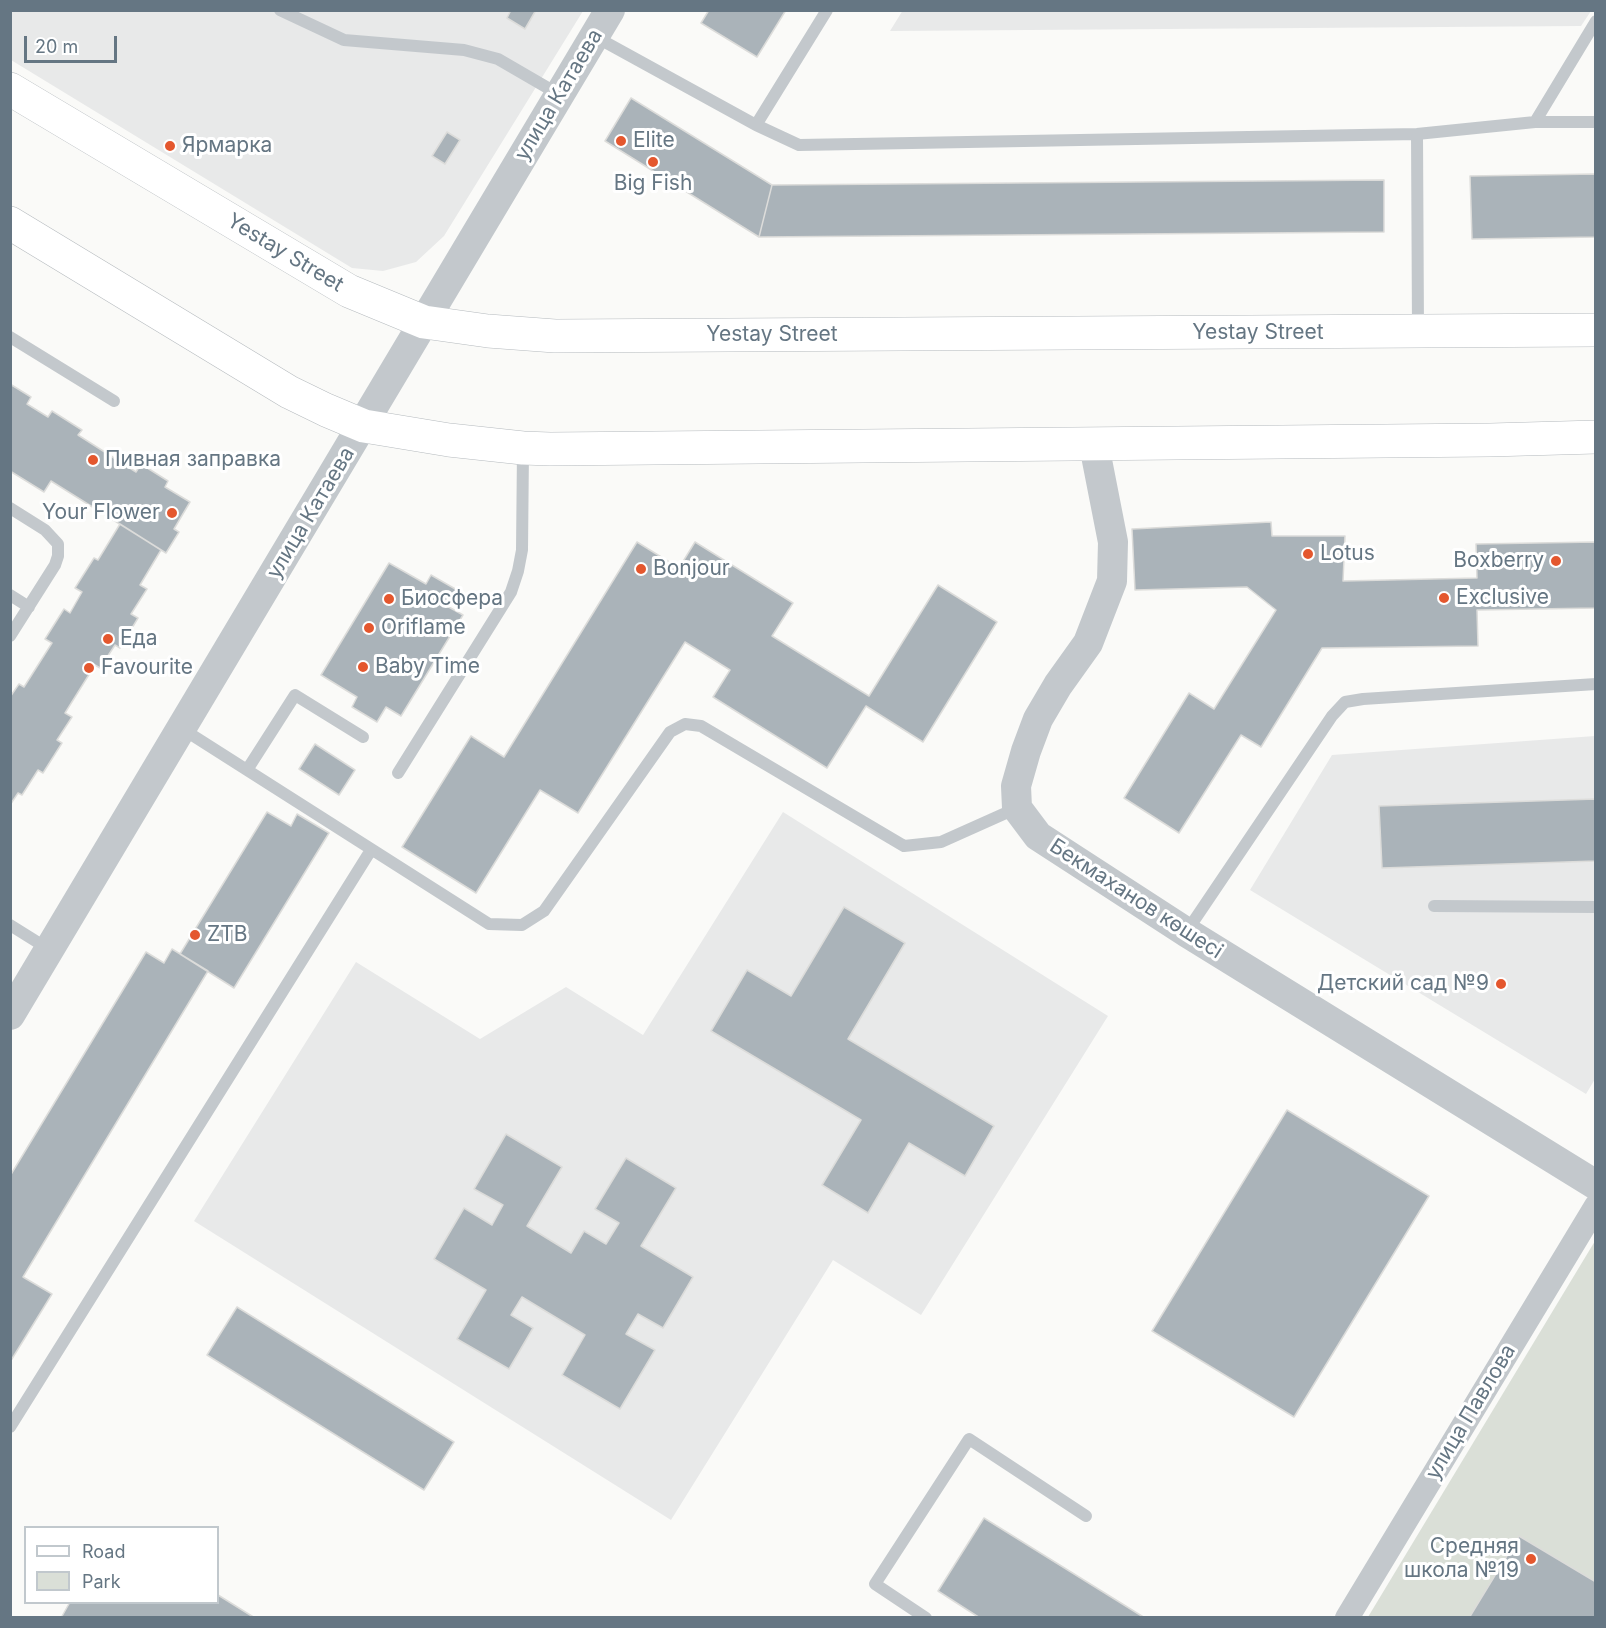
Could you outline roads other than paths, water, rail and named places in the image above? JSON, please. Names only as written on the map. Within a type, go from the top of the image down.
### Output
[{"type":"main road","name":"Yestay Street","points":[[10,89],[349,291],[424,322],[488,331],[555,336],[1596,330]]},
{"type":"main road","points":[[10,223],[289,392],[364,426],[448,440],[523,448],[1094,445],[1596,437]]},
{"type":"street","name":"улица Катаева","points":[[10,1015],[364,426],[610,10]]},
{"type":"street","points":[[1017,808],[1016,786],[1038,719],[1058,685],[1088,643],[1112,581],[1113,542],[1094,445]]},
{"type":"street","name":"Бекмаханов көшесі","points":[[1017,808],[1038,836],[1186,932],[1596,1185]]},
{"type":"street","name":"улица Павлова","points":[[1347,1617],[1596,1206]]},
{"type":"lane","points":[[280,10],[344,40],[464,50],[498,59],[560,94]]},
{"type":"lane","points":[[756,125],[827,10]]},
{"type":"lane","points":[[1535,122],[1596,21]]},
{"type":"lane","points":[[594,36],[756,125],[799,145],[1417,134],[1535,122],[1596,122]]},
{"type":"lane","points":[[1417,134],[1418,332]]},
{"type":"lane","points":[[10,337],[114,402]]},
{"type":"lane","points":[[398,773],[511,592],[522,550],[523,448]]},
{"type":"lane","points":[[10,508],[45,530],[58,544],[55,565],[10,636]]},
{"type":"lane","points":[[10,595],[29,607]]},
{"type":"lane","points":[[1186,932],[1332,716],[1345,702],[1596,684]]},
{"type":"lane","points":[[247,771],[295,694],[363,737]]},
{"type":"lane","points":[[181,728],[489,924],[522,925],[544,910],[670,732],[685,724],[701,726],[904,846],[941,842],[1017,808]]},
{"type":"lane","points":[[10,1427],[370,850]]},
{"type":"lane","points":[[1434,906],[1596,908]]},
{"type":"lane","points":[[10,925],[50,950]]},
{"type":"lane","points":[[926,1617],[874,1584],[969,1439],[1086,1516]]},
{"type":"place","name":"Elite","points":[[621,141]]},
{"type":"place","name":"Ярмарка","points":[[170,146]]},
{"type":"place","name":"Big Fish","points":[[653,162]]},
{"type":"place","name":"Пивная заправка","points":[[93,460]]},
{"type":"place","name":"Your Flower","points":[[172,513]]},
{"type":"place","name":"Lotus","points":[[1308,554]]},
{"type":"place","name":"Boxberry","points":[[1556,561]]},
{"type":"place","name":"Bonjour","points":[[641,569]]},
{"type":"place","name":"Exclusive","points":[[1444,598]]},
{"type":"place","name":"Биосфера","points":[[389,599]]},
{"type":"place","name":"Oriflame","points":[[369,628]]},
{"type":"place","name":"Еда","points":[[108,639]]},
{"type":"place","name":"Baby Time","points":[[363,667]]},
{"type":"place","name":"Favourite","points":[[89,668]]},
{"type":"place","name":"ZTB","points":[[195,935]]},
{"type":"place","name":"Детский сад №9","points":[[1501,984]]},
{"type":"place","name":"Средняя школа №19","points":[[1531,1559]]}]
